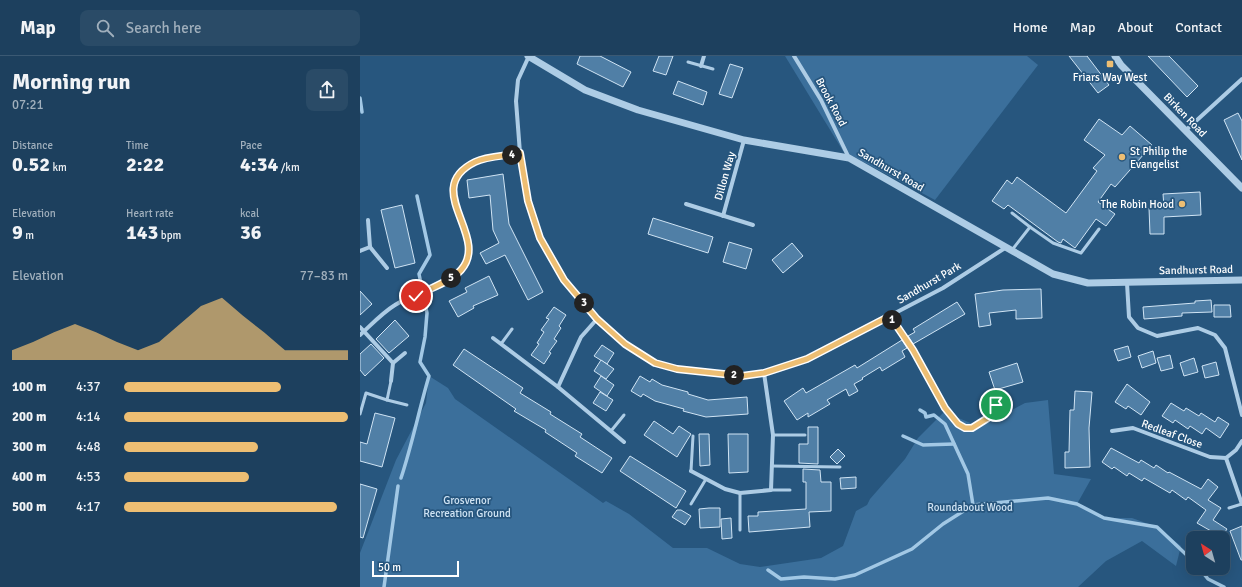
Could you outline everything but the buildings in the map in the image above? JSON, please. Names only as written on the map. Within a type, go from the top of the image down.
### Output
[{"type":"street","name":"Sandhurst Road","points":[[528,56],[585,90],[638,110],[744,140],[849,158],[1053,274],[1088,283],[1242,280]]},
{"type":"street","name":"Sandhurst Park","points":[[528,56],[518,80],[516,101],[520,153],[528,201],[540,238],[564,280],[597,319],[625,344],[655,363],[677,369],[742,376],[764,373],[807,359],[943,288],[1008,249]]},
{"type":"street","points":[[701,66],[704,56]]},
{"type":"street","name":"Brook Road","points":[[794,56],[821,100],[849,158]]},
{"type":"street","name":"Birken Road","points":[[1115,56],[1185,131],[1242,188]]},
{"type":"street","points":[[1185,131],[1242,79]]},
{"type":"street","name":"Dillon Way","points":[[723,216],[744,140]]},
{"type":"street","points":[[360,335],[395,305],[416,296],[448,279],[461,270],[468,258],[469,239],[456,208],[453,194],[454,184],[458,174],[476,161],[520,153]]},
{"type":"street","name":"Dillon Way","points":[[686,204],[753,225]]},
{"type":"street","points":[[368,220],[370,247],[387,268]]},
{"type":"street","points":[[360,251],[370,247]]},
{"type":"street","points":[[1127,283],[1129,316],[1138,328],[1157,336],[1198,328],[1214,335],[1225,348],[1242,415]]},
{"type":"street","points":[[890,316],[913,350],[945,408],[958,424],[969,428],[985,421],[991,416],[997,402]]},
{"type":"street","points":[[558,387],[581,337],[597,319]]},
{"type":"street","points":[[360,327],[393,363]]},
{"type":"street","points":[[493,338],[558,387],[624,442]]},
{"type":"street","points":[[391,381],[393,363],[405,353]]},
{"type":"street","points":[[691,471],[725,489],[740,493],[771,490],[774,435],[764,373]]},
{"type":"street","name":"Redleaf Close","points":[[1112,430],[1133,428],[1210,457],[1226,458]]},
{"type":"street","points":[[1242,441],[1236,450],[1226,458],[1242,504]]},
{"type":"lane","points":[[688,62],[713,69]]},
{"type":"lane","points":[[1012,213],[1053,243],[1081,253],[1099,229]]},
{"type":"lane","points":[[1008,249],[1030,227]]},
{"type":"lane","points":[[501,344],[512,329]]},
{"type":"lane","points":[[387,400],[391,381]]},
{"type":"lane","points":[[360,414],[366,393],[407,405]]},
{"type":"lane","points":[[611,431],[624,415]]},
{"type":"lane","points":[[774,435],[805,435]]},
{"type":"lane","points":[[691,471],[693,436]]},
{"type":"lane","points":[[772,466],[840,467]]},
{"type":"lane","points":[[691,504],[706,479]]},
{"type":"lane","points":[[771,490],[790,490]]},
{"type":"lane","points":[[740,493],[740,530]]},
{"type":"lane","points":[[1230,508],[1242,504]]},
{"type":"green space","points":[[785,56],[1027,56],[1038,65],[935,200],[843,151]]},
{"type":"green space","name":"Grosvenor Recreation Ground","points":[[429,376],[448,388],[455,399],[603,503],[606,501],[629,514],[673,548],[707,548],[740,564],[760,567],[821,558],[843,546],[856,511],[867,505],[870,499],[905,459],[918,438],[944,412],[980,427],[1025,403],[1048,400],[1054,474],[1091,479],[1077,504],[1104,518],[1132,518],[1157,527],[1181,546],[1176,566],[1142,541],[1106,561],[1078,587],[360,587],[360,553],[396,460],[426,403]]},
{"type":"waterway","points":[[360,98],[362,112]]},
{"type":"waterway","points":[[401,478],[429,376],[420,362],[425,337],[427,313],[419,274],[430,255],[417,196]]},
{"type":"waterway","points":[[920,410],[925,413],[926,417],[934,415],[945,424],[968,474],[973,505]]},
{"type":"waterway","points":[[903,436],[923,445],[954,444]]},
{"type":"waterway","points":[[384,587],[398,486]]},
{"type":"waterway","points":[[768,570],[781,579],[804,577],[835,579],[855,575],[912,549],[943,524],[973,505],[1048,498],[1077,504],[1104,518],[1157,527],[1186,554]]},
{"type":"waterway","points":[[1205,575],[1208,579],[1224,587]]},
{"type":"place","name":"Friars Way West","points":[[1110,64]]},
{"type":"place","name":"St Philip the Evangelist","points":[[1122,157]]},
{"type":"place","name":"The Robin Hood","points":[[1182,204]]},
{"type":"route","points":[[416,296],[448,279],[461,270],[468,258],[469,239],[456,208],[453,194],[454,184],[458,174],[476,161],[520,153],[528,201],[540,238],[564,280],[597,319],[625,344],[655,363],[677,369],[742,376],[764,373],[807,359],[890,316],[913,350],[938,397],[952,418],[958,424],[965,428],[972,428],[991,416],[996,405]]},
{"type":"park label","name":"Roundabout Wood","points":[[970,507]]}]
